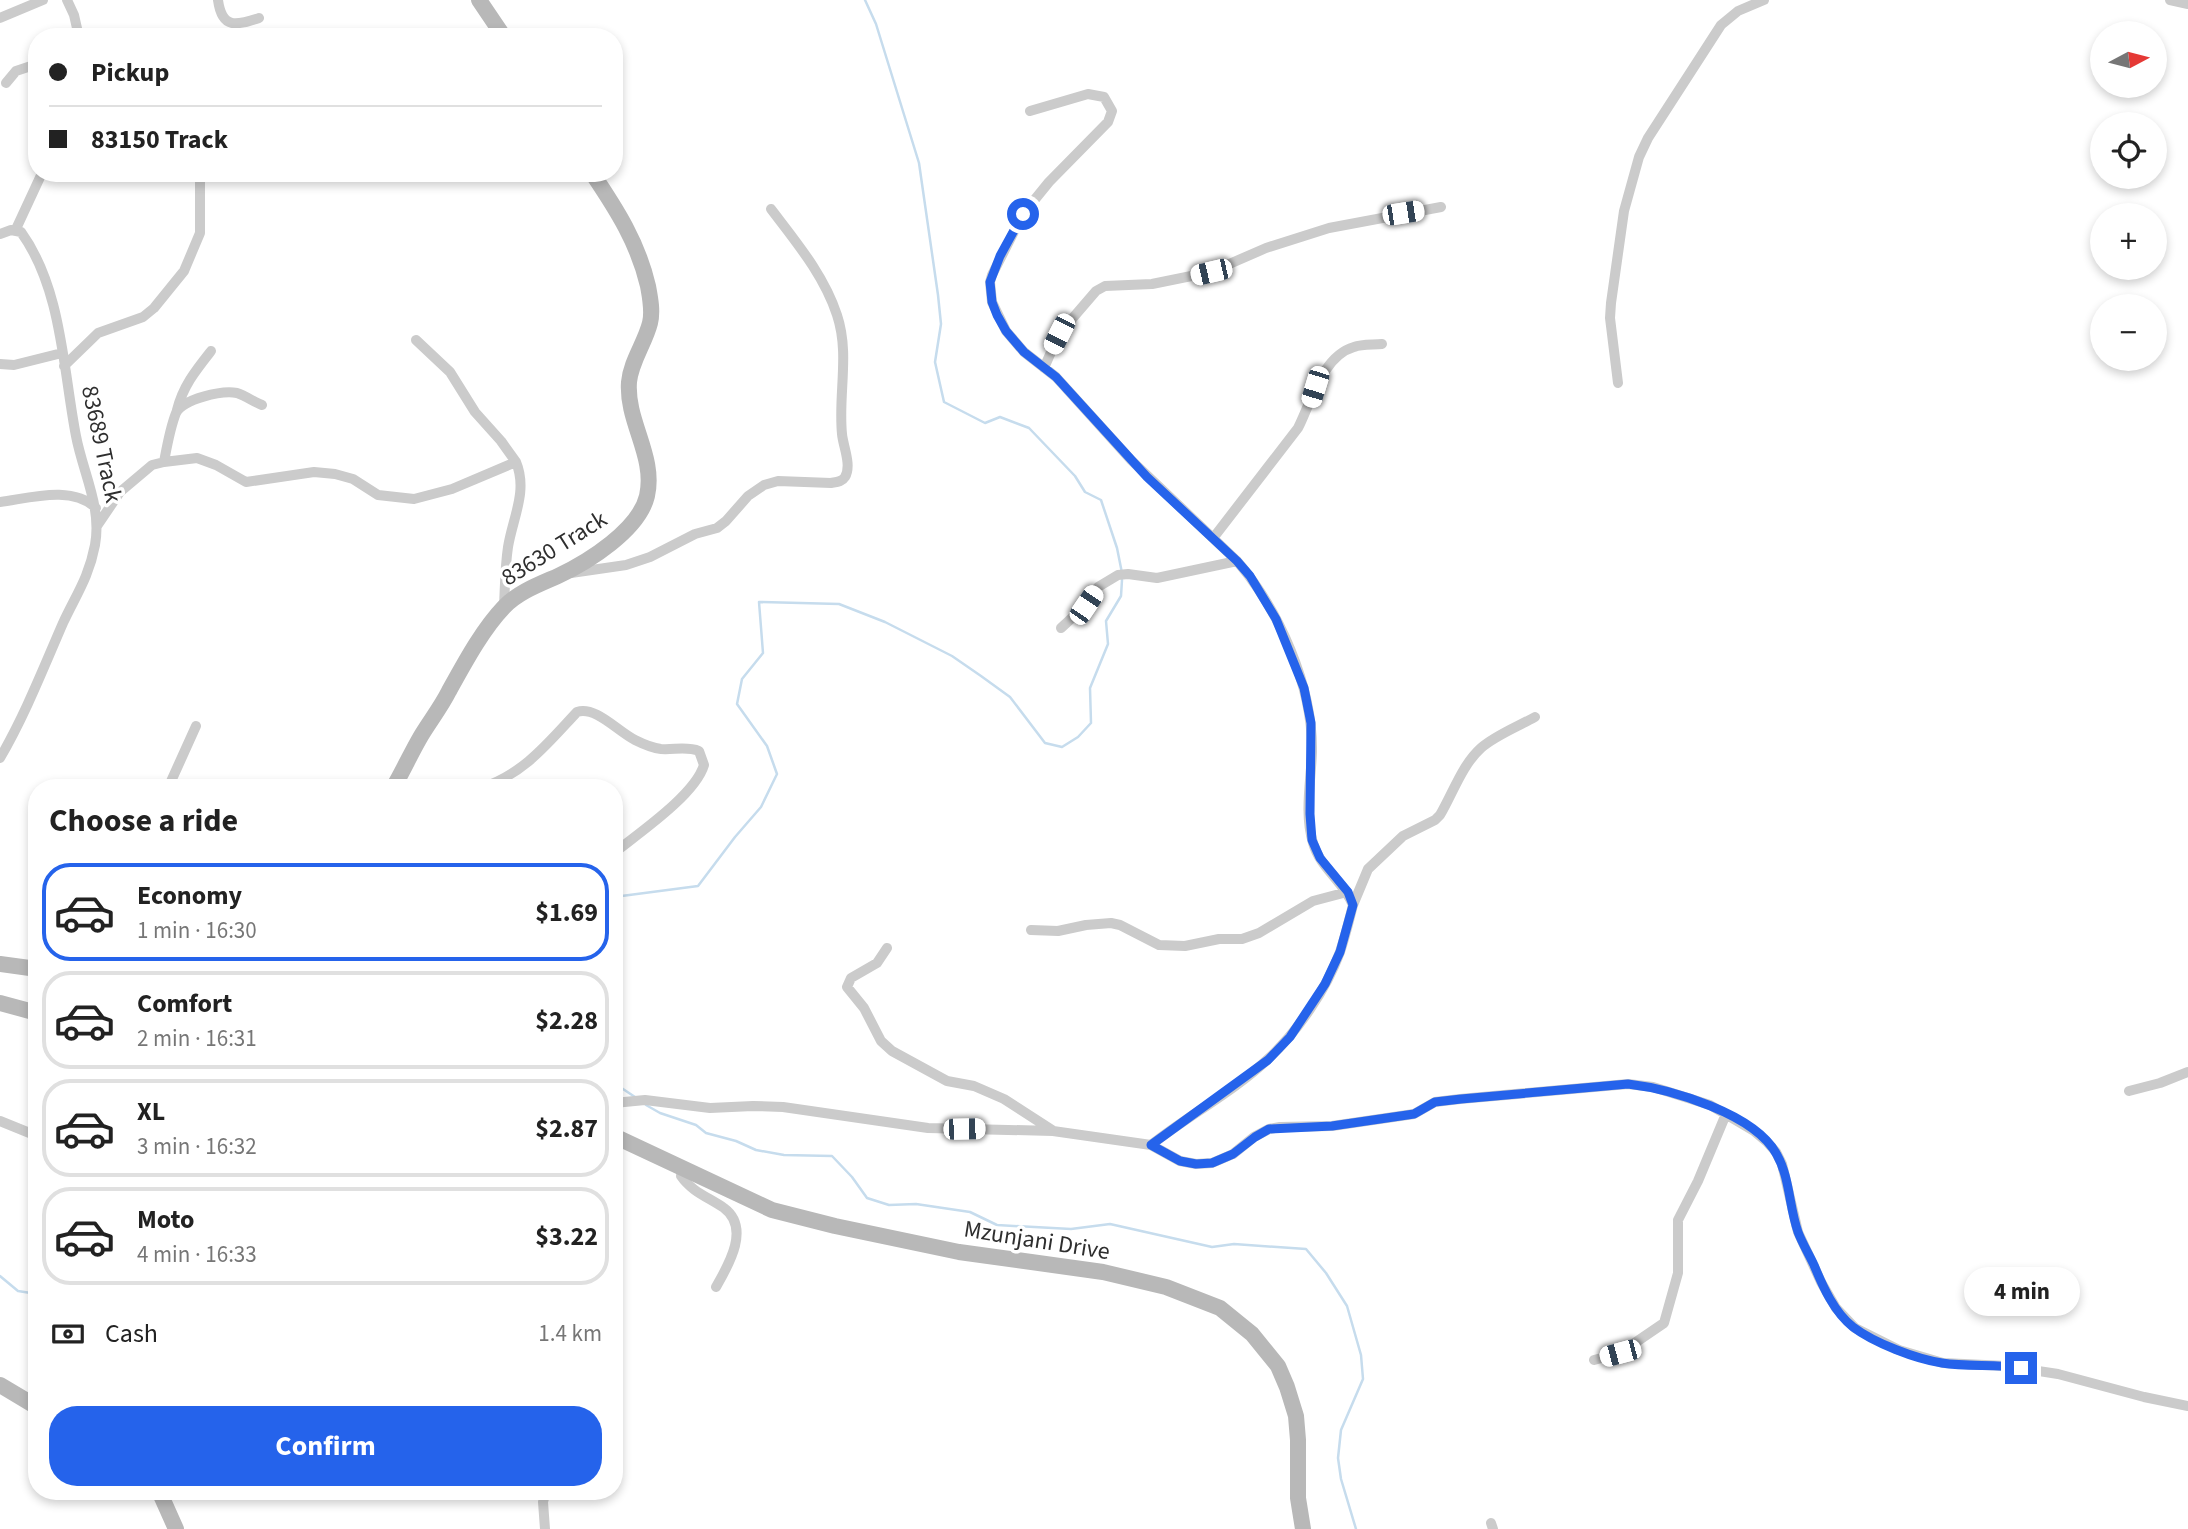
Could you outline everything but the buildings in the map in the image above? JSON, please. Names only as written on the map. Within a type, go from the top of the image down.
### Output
[{"type":"main road","points":[[479,0],[498,28]]},
{"type":"main road","name":"83630 Track","points":[[398,779],[463,664],[504,607],[606,546],[625,530],[646,500],[649,482],[643,442],[632,413],[629,382],[651,321],[651,300],[631,234],[598,182]]},
{"type":"main road","points":[[0,964],[28,968]]},
{"type":"main road","points":[[0,1003],[28,1011]]},
{"type":"main road","name":"Mzunjani Drive","points":[[623,1140],[741,1196],[785,1213],[959,1252],[1102,1272],[1166,1287],[1220,1308],[1252,1334],[1278,1366],[1287,1387],[1296,1416],[1298,1498],[1303,1529]]},
{"type":"main road","points":[[0,1385],[28,1402]]},
{"type":"main road","points":[[162,1500],[176,1529]]},
{"type":"street","points":[[0,18],[43,0]]},
{"type":"street","points":[[67,0],[77,28]]},
{"type":"street","points":[[218,0],[223,18],[229,22],[240,24],[260,18]]},
{"type":"street","points":[[1618,383],[1611,331],[1611,303],[1624,211],[1639,157],[1648,138],[1721,25],[1738,12],[1764,0]]},
{"type":"street","points":[[2170,0],[2188,4]]},
{"type":"street","points":[[6,83],[16,71],[28,67]]},
{"type":"street","points":[[1030,111],[1088,94],[1104,97],[1112,111],[1108,122],[1049,182],[1023,214],[1000,256],[990,282],[992,302],[997,315],[1006,331],[1024,352],[1056,377],[1147,477],[1214,537],[1250,576],[1283,633],[1304,688],[1311,723],[1312,840],[1324,864],[1348,892],[1353,905]]},
{"type":"street","points":[[0,234],[16,229],[37,182]]},
{"type":"street","points":[[64,366],[98,333],[143,317],[154,309],[184,271],[200,233],[200,182]]},
{"type":"street","points":[[1044,368],[1059,334],[1096,291],[1105,286],[1152,284],[1211,272],[1266,248],[1329,228],[1441,207]]},
{"type":"street","points":[[561,574],[626,565],[650,557],[695,534],[717,528],[748,496],[764,485],[779,481],[831,483],[840,482],[845,477],[847,468],[842,434],[843,351],[839,321],[813,266],[771,209]]},
{"type":"street","name":"83689 Track","points":[[0,758],[16,730],[65,618],[88,575],[97,526],[96,508],[76,439],[62,353],[47,285],[24,236],[16,229]]},
{"type":"street","points":[[416,340],[450,372],[475,412],[516,461],[521,473],[521,499],[505,566],[504,607]]},
{"type":"street","points":[[1214,537],[1298,428],[1308,410],[1315,387],[1330,366],[1350,348],[1382,344]]},
{"type":"street","points":[[164,462],[181,393],[211,351]]},
{"type":"street","points":[[0,364],[14,365],[62,353]]},
{"type":"street","points":[[177,410],[186,404],[219,393],[237,394],[262,405]]},
{"type":"street","points":[[97,526],[120,492],[152,465],[164,462],[197,458],[246,482],[314,472],[335,474],[353,479],[378,495],[415,499],[452,489],[516,461]]},
{"type":"street","points":[[0,502],[67,495],[89,501],[96,508]]},
{"type":"street","points":[[1061,628],[1086,605],[1098,587],[1123,574],[1157,578],[1237,561]]},
{"type":"street","points":[[503,779],[527,764],[577,712],[584,710],[593,711],[615,729],[645,744],[662,749],[692,748],[699,751],[704,765],[698,778],[654,822],[623,846]]},
{"type":"street","points":[[1151,1145],[1259,1067],[1290,1037],[1325,984],[1340,952],[1353,905],[1368,869],[1403,836],[1440,815],[1476,753],[1493,740],[1535,717]]},
{"type":"street","points":[[172,779],[196,726]]},
{"type":"street","points":[[1031,930],[1058,930],[1111,923],[1158,945],[1185,946],[1219,939],[1242,939],[1259,933],[1313,901],[1348,892]]},
{"type":"street","points":[[887,947],[877,963],[851,978],[847,987],[864,1008],[881,1041],[916,1066],[947,1081],[974,1086],[1003,1099],[1053,1131]]},
{"type":"street","points":[[2129,1091],[2188,1072]]},
{"type":"street","points":[[623,1102],[639,1101],[710,1108],[783,1107],[928,1128],[1053,1131],[1151,1145],[1180,1161],[1196,1164],[1212,1163],[1233,1154],[1255,1137],[1269,1129],[1280,1127],[1332,1126],[1414,1114],[1435,1102],[1628,1084],[1653,1087],[1710,1105],[1754,1130],[1776,1152],[1782,1164],[1798,1232],[1836,1308],[1855,1328],[1899,1350],[1943,1363],[2006,1366],[2059,1374],[2188,1406]]},
{"type":"street","points":[[1594,1360],[1620,1353],[1664,1323],[1678,1273],[1678,1220],[1698,1181],[1726,1114]]},
{"type":"street","points":[[0,1121],[28,1132]]},
{"type":"street","points":[[682,1168],[681,1176],[689,1187],[725,1209],[734,1221],[735,1249],[716,1287]]},
{"type":"street","points":[[544,1500],[545,1529]]},
{"type":"waterway","points":[[865,0],[876,24],[919,163],[938,295],[941,324],[935,362],[944,402],[985,423],[1000,417],[1029,428],[1075,476],[1085,492],[1101,500],[1117,548],[1122,573]]},
{"type":"waterway","points":[[623,896],[698,886],[761,807],[777,774],[767,746],[737,704],[742,679],[763,653],[759,602],[839,604],[885,622],[952,656],[981,676],[1010,697],[1045,743],[1062,747],[1078,737],[1091,723],[1090,688],[1108,644],[1106,621],[1121,596],[1122,580]]},
{"type":"waterway","points":[[623,1089],[635,1097]]},
{"type":"waterway","points":[[646,1105],[660,1113],[696,1125],[706,1133],[756,1150],[784,1155],[832,1156],[867,1198],[889,1205],[916,1204],[970,1212],[997,1225],[1071,1229],[1110,1224],[1212,1247],[1234,1244],[1306,1249],[1326,1273],[1347,1306],[1361,1355],[1363,1379],[1341,1430],[1338,1458],[1341,1479],[1356,1529]]},
{"type":"waterway","points":[[0,1276],[18,1291],[28,1293]]},
{"type":"route","points":[[1023,214],[1000,256],[990,282],[992,302],[997,315],[1006,331],[1024,352],[1056,377],[1147,477],[1214,537],[1250,576],[1283,633],[1309,705],[1312,840],[1320,858],[1348,892],[1353,905],[1340,952],[1325,984],[1290,1037],[1268,1060],[1151,1145],[1180,1161],[1212,1163],[1233,1154],[1269,1129],[1280,1127],[1332,1126],[1414,1114],[1435,1102],[1461,1099],[1591,1086],[1628,1084],[1653,1087],[1710,1105],[1754,1130],[1776,1152],[1782,1164],[1798,1232],[1836,1308],[1855,1328],[1899,1350],[1943,1363],[2021,1368]]}]
